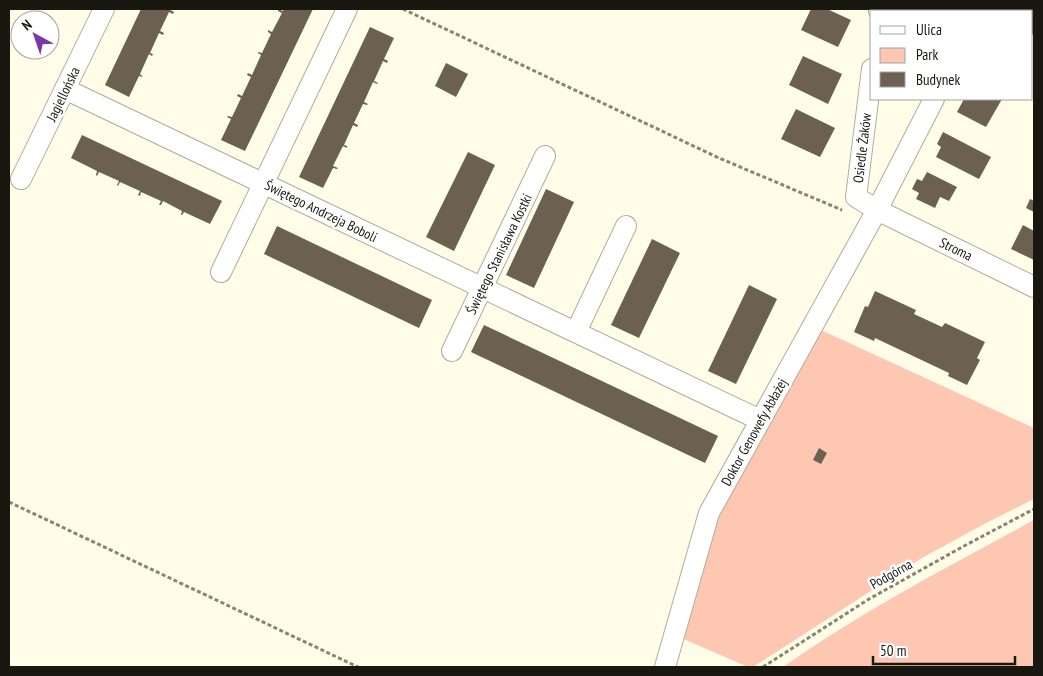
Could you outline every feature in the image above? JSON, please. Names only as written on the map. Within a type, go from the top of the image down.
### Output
[{"type":"street","name":"Jagiellońska","points":[[21,179],[104,9]]},
{"type":"street","points":[[221,272],[347,9]]},
{"type":"street","name":"Osiedle Żaków","points":[[870,86],[856,198],[878,210]]},
{"type":"street","name":"Świętego Andrzeja Boboli","points":[[65,89],[760,420]]},
{"type":"street","points":[[878,210],[933,100]]},
{"type":"street","name":"Świętego Stanisława Kostki","points":[[452,351],[545,156]]},
{"type":"street","name":"Stroma","points":[[878,210],[1034,287]]},
{"type":"street","name":"Doktor Genowefy Abłażej","points":[[665,667],[709,513],[878,210]]},
{"type":"street","points":[[576,332],[626,226]]},
{"type":"path","points":[[403,9],[719,158],[831,207],[840,210],[878,210]]},
{"type":"path","points":[[9,502],[358,667]]},
{"type":"path","name":"Podgórna","points":[[763,667],[869,599],[1034,509]]},
{"type":"green space","points":[[821,330],[1034,428],[1034,499],[922,558],[753,667],[748,667],[672,634],[700,509]]},
{"type":"green space","points":[[1034,520],[1034,667],[783,667],[875,608]]},
{"type":"building","points":[[141,9],[170,9],[174,12],[173,14],[169,12],[160,31],[164,33],[163,35],[159,33],[150,53],[153,54],[152,56],[149,54],[140,74],[143,77],[139,76],[129,97],[105,85]]},
{"type":"building","points":[[278,9],[283,11],[284,9],[313,9],[245,151],[221,140],[231,119],[227,117],[232,117],[241,98],[237,96],[238,94],[242,96],[251,77],[247,75],[248,73],[252,75],[261,55],[258,52],[262,53],[271,34],[268,30],[272,32],[282,13]]},
{"type":"building","points":[[811,9],[827,9],[851,20],[838,47],[801,30]]},
{"type":"building","points":[[1009,9],[1034,9],[1034,36],[1033,10]]},
{"type":"building","points":[[370,27],[394,38],[384,59],[388,61],[387,63],[383,61],[374,81],[378,83],[373,82],[364,102],[368,104],[363,104],[354,123],[358,125],[357,127],[353,125],[344,145],[347,148],[343,146],[333,166],[338,168],[333,168],[323,188],[299,177]]},
{"type":"building","points":[[803,56],[842,74],[828,104],[789,85]]},
{"type":"building","points":[[446,63],[468,74],[456,97],[435,86]]},
{"type":"building","points":[[963,100],[1001,100],[986,127],[957,112]]},
{"type":"building","points":[[796,109],[835,128],[820,157],[781,139]]},
{"type":"building","points":[[943,132],[991,157],[979,179],[936,157],[941,147],[937,144]]},
{"type":"building","points":[[82,135],[222,201],[210,224],[184,212],[181,215],[182,211],[163,201],[159,205],[161,201],[141,192],[140,196],[138,195],[140,191],[120,182],[118,186],[119,181],[99,172],[97,176],[97,171],[71,158]]},
{"type":"building","points":[[468,152],[495,165],[454,251],[426,237]]},
{"type":"building","points":[[927,172],[957,187],[949,201],[940,197],[935,208],[916,199],[919,193],[912,189],[917,179],[922,181]]},
{"type":"building","points":[[546,189],[574,202],[534,288],[506,275]]},
{"type":"building","points":[[1030,199],[1034,201],[1034,212],[1026,208]]},
{"type":"building","points":[[1023,225],[1034,231],[1034,260],[1011,249]]},
{"type":"building","points":[[277,226],[432,300],[419,328],[264,254]]},
{"type":"building","points":[[652,239],[680,253],[639,338],[611,325]]},
{"type":"building","points":[[749,285],[777,299],[736,384],[708,371]]},
{"type":"building","points":[[875,291],[916,310],[914,314],[942,327],[945,323],[985,342],[977,358],[980,360],[967,385],[948,376],[949,373],[875,338],[874,341],[854,332],[865,306],[868,307]]},
{"type":"building","points":[[484,325],[718,436],[705,463],[471,352]]},
{"type":"building","points":[[819,448],[827,453],[821,464],[813,460]]}]
